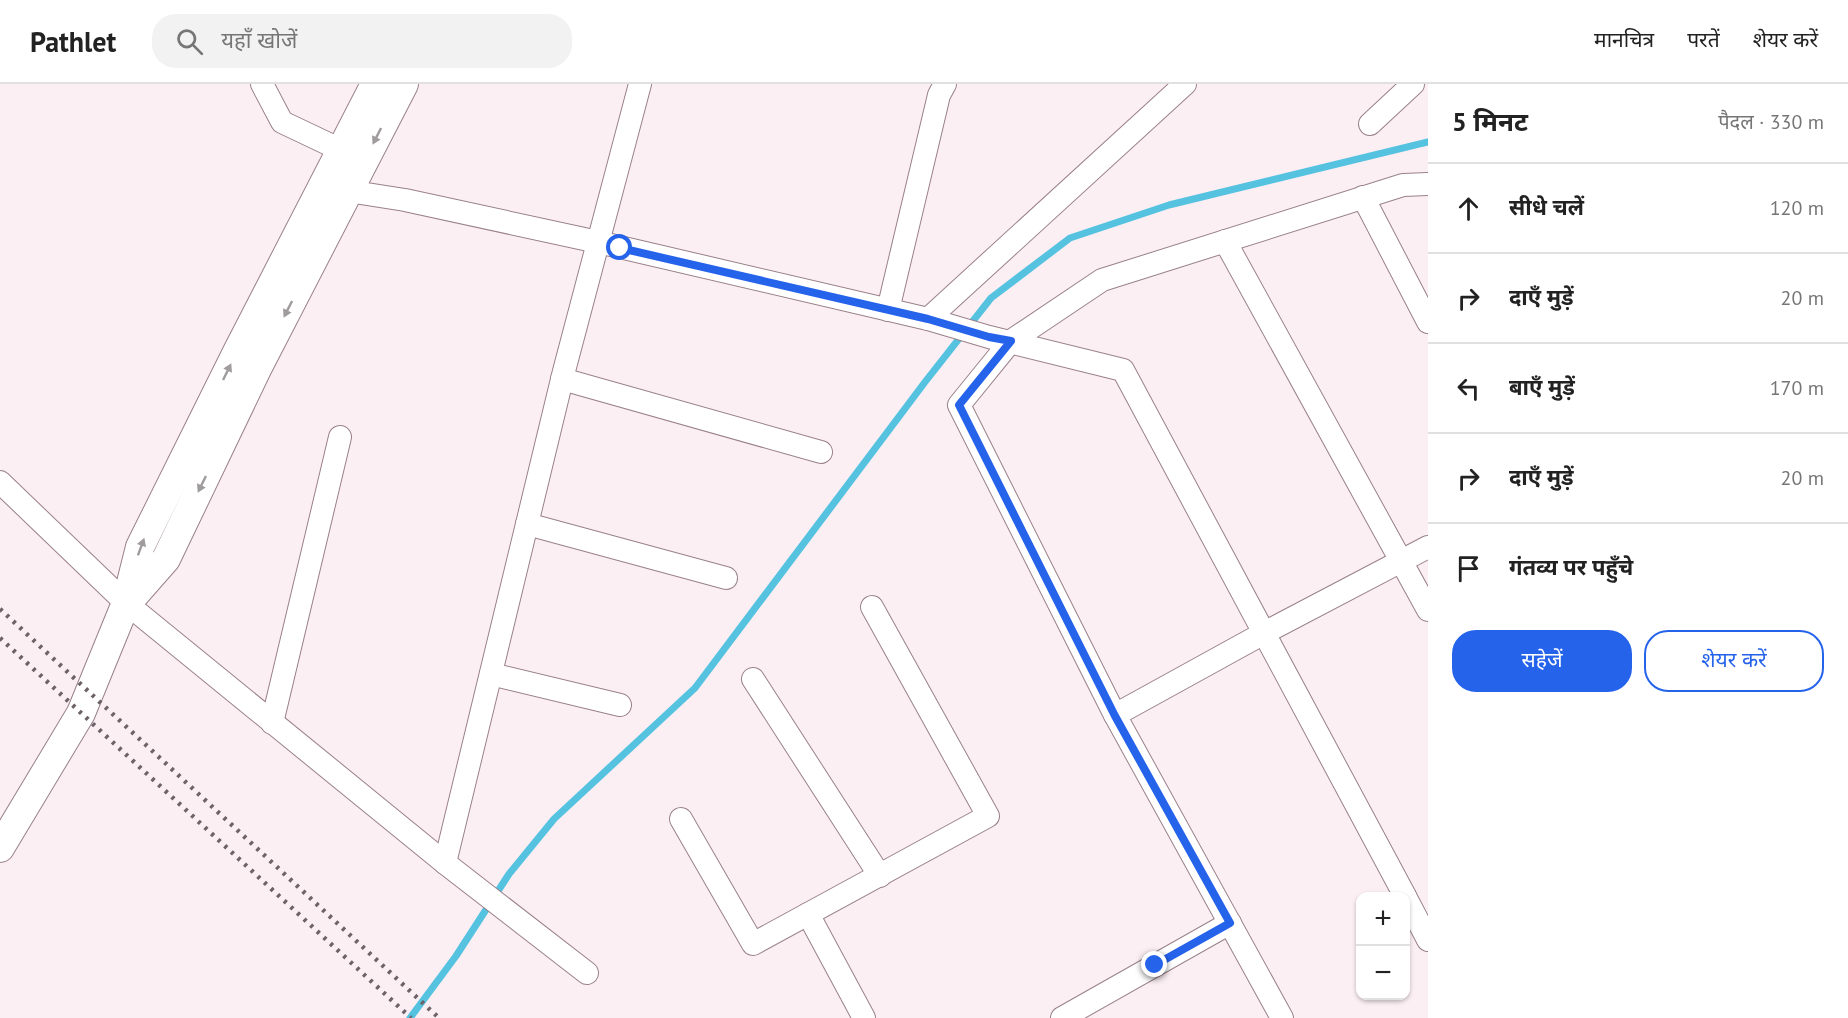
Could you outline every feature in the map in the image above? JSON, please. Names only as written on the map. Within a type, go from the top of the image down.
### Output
[{"type":"street","points":[[262,84],[282,122],[341,150]]},
{"type":"street","points":[[336,189],[341,150],[375,84]]},
{"type":"street","points":[[0,848],[81,713],[126,603],[166,559],[258,367],[336,189],[404,84]]},
{"type":"street","points":[[445,863],[562,379],[640,84]]},
{"type":"street","points":[[888,310],[939,94],[945,84]]},
{"type":"street","points":[[937,322],[1185,84]]},
{"type":"street","points":[[1370,124],[1413,84]]},
{"type":"street","points":[[1282,1018],[1115,716],[959,405],[1011,341],[1102,280],[1403,185],[1428,184]]},
{"type":"street","points":[[336,189],[405,200],[598,242],[888,310],[1123,370],[1402,892]]},
{"type":"street","points":[[1363,197],[1428,322]]},
{"type":"street","points":[[1225,241],[1428,610]]},
{"type":"street","points":[[562,379],[821,452]]},
{"type":"street","points":[[272,723],[340,437]]},
{"type":"street","points":[[0,482],[126,603],[445,863],[587,973]]},
{"type":"street","points":[[527,524],[726,578]]},
{"type":"street","points":[[1115,716],[1264,633],[1428,547]]},
{"type":"street","points":[[681,819],[753,944],[988,816],[872,607]]},
{"type":"street","points":[[491,674],[620,705]]},
{"type":"street","points":[[753,679],[880,876]]},
{"type":"street","points":[[1410,906],[1428,940]]},
{"type":"street","points":[[808,914],[864,1018]]},
{"type":"street","points":[[1062,1018],[1230,923]]},
{"type":"waterway","points":[[410,1018],[456,956],[509,874],[554,819],[695,688],[991,298],[1070,238],[1169,205],[1428,142]]},
{"type":"railway","points":[[0,609],[439,1018]]},
{"type":"railway","points":[[0,638],[411,1018]]},
{"type":"route","points":[[620,248],[928,319],[1011,341],[959,405],[1115,716],[1230,923],[1155,965]]}]
